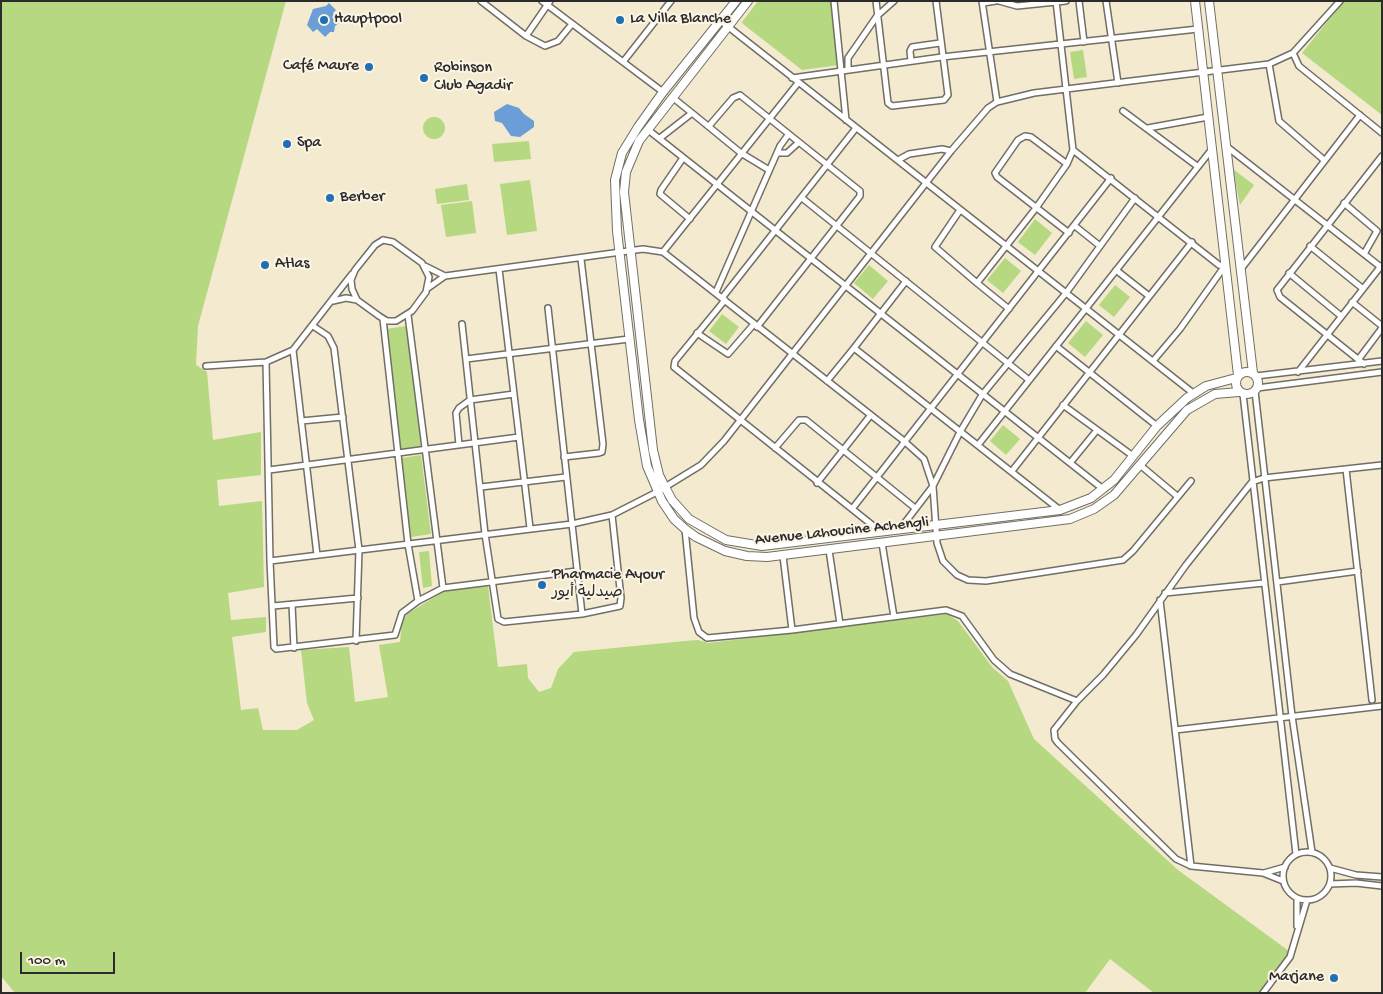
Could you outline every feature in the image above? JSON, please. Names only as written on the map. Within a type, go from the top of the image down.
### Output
[{"type":"street","points":[[481,1],[526,36],[545,46],[558,41],[572,24]]},
{"type":"street","points":[[542,1],[549,3],[572,24],[663,92]]},
{"type":"street","points":[[623,62],[671,1]]},
{"type":"street","name":"Avenue Lahoucine Achengli","points":[[736,1],[663,92],[638,127],[622,153],[616,168],[614,196],[619,254],[647,466],[657,492],[674,519],[685,529],[696,537],[725,551],[747,556],[783,556],[1070,519],[1094,509],[1114,495],[1187,410],[1215,394],[1241,393]]},
{"type":"street","name":"Avenue Lahoucine Achengli","points":[[748,1],[638,142],[626,172],[624,192],[653,450],[659,475],[665,487],[675,504],[689,519],[716,536],[738,544],[762,546],[1060,510],[1091,498],[1114,480],[1157,426],[1194,393],[1206,386],[1237,377]]},
{"type":"street","points":[[834,1],[845,69],[846,120]]},
{"type":"street","points":[[876,1],[890,105],[944,100],[948,95],[936,1]]},
{"type":"street","points":[[845,69],[848,58],[877,16],[894,1]]},
{"type":"street","points":[[997,102],[982,2],[997,1],[1017,6],[1066,1]]},
{"type":"street","points":[[1079,1],[1084,42]]},
{"type":"street","points":[[1106,1],[1118,83]]},
{"type":"street","points":[[1195,1],[1237,377],[1235,386],[1241,393],[1296,854]]},
{"type":"street","points":[[1209,1],[1256,390],[1264,478],[1292,716],[1312,852]]},
{"type":"street","points":[[270,561],[572,524],[612,515],[657,492],[701,465],[740,420],[951,151],[988,108],[997,102],[1066,89],[1269,64],[1294,53],[1340,1]]},
{"type":"street","points":[[976,283],[1036,208],[1067,164],[1073,150],[1056,2]]},
{"type":"street","points":[[526,36],[549,3]]},
{"type":"street","points":[[721,21],[1194,393]]},
{"type":"street","points":[[792,78],[883,64],[1198,29]]},
{"type":"street","points":[[910,61],[912,47],[940,43]]},
{"type":"street","points":[[1294,53],[1299,66],[1382,133]]},
{"type":"street","points":[[1269,64],[1276,114],[1280,124],[1324,160]]},
{"type":"street","points":[[663,252],[798,83]]},
{"type":"street","points":[[697,333],[728,354],[810,260],[860,193],[858,189],[744,98],[736,95],[709,126]]},
{"type":"street","points":[[672,98],[741,153],[770,170]]},
{"type":"street","points":[[1123,111],[1197,166]]},
{"type":"street","points":[[660,138],[692,113]]},
{"type":"street","points":[[1241,269],[1360,115]]},
{"type":"street","points":[[1148,128],[1208,117]]},
{"type":"street","points":[[856,128],[828,166],[774,231],[675,361],[674,367],[817,483],[882,532]]},
{"type":"street","points":[[648,129],[810,260],[1103,489]]},
{"type":"street","points":[[716,292],[777,153],[788,135]]},
{"type":"street","points":[[1067,164],[1032,137],[1025,136],[1018,140],[996,171],[996,176],[1069,233]]},
{"type":"street","points":[[777,153],[787,153],[798,143]]},
{"type":"street","points":[[1226,146],[1381,267],[1362,288],[1298,372]]},
{"type":"street","points":[[898,160],[909,154],[942,149],[951,151]]},
{"type":"street","points":[[978,445],[1212,149]]},
{"type":"street","points":[[1073,150],[1225,267]]},
{"type":"street","points":[[1364,364],[1280,296],[1279,286],[1382,156]]},
{"type":"street","points":[[683,158],[660,190],[660,194],[690,219]]},
{"type":"street","points":[[852,509],[1111,178]]},
{"type":"street","points":[[802,198],[1029,380]]},
{"type":"street","points":[[900,530],[914,508],[933,486],[960,432],[982,395],[1066,293],[1135,198]]},
{"type":"street","points":[[1344,203],[1377,231],[1364,254]]},
{"type":"street","points":[[960,210],[935,247],[1009,310]]},
{"type":"street","points":[[1075,226],[1100,246]]},
{"type":"street","points":[[206,366],[266,362],[293,350],[377,243],[385,240],[393,242],[425,266],[445,276]]},
{"type":"street","points":[[1012,471],[1192,242]]},
{"type":"street","points":[[1310,246],[1362,288]]},
{"type":"street","points":[[333,301],[346,298],[357,300],[383,319],[396,321],[408,315],[428,288],[445,276],[619,254],[643,249],[663,252],[904,441],[924,459],[933,486],[937,536],[943,561],[958,576],[968,580],[986,581],[1123,560],[1133,551],[1177,496],[1191,482]]},
{"type":"street","points":[[564,457],[599,453],[603,448],[581,259]]},
{"type":"street","points":[[425,266],[429,277],[428,288]]},
{"type":"street","points":[[1153,361],[1180,329],[1225,267]]},
{"type":"street","points":[[499,269],[530,528]]},
{"type":"street","points":[[355,270],[351,284],[357,300]]},
{"type":"street","points":[[1116,270],[1149,296]]},
{"type":"street","points":[[1289,274],[1341,316]]},
{"type":"street","points":[[827,381],[906,281]]},
{"type":"street","points":[[1352,302],[1382,327],[1358,360]]},
{"type":"street","points":[[548,308],[582,614]]},
{"type":"street","points":[[408,315],[443,588]]},
{"type":"street","points":[[383,319],[408,544],[418,601]]},
{"type":"street","points":[[462,324],[485,534],[497,615],[500,622],[582,614],[617,608],[621,603],[612,515]]},
{"type":"street","points":[[313,326],[328,336],[334,348],[359,550],[356,641]]},
{"type":"street","points":[[466,359],[629,339]]},
{"type":"street","points":[[1056,346],[1157,426]]},
{"type":"street","points":[[854,348],[1060,510]]},
{"type":"street","points":[[293,350],[318,555]]},
{"type":"street","points":[[1237,377],[1246,371],[1254,375],[1298,372],[1382,361]]},
{"type":"street","points":[[266,362],[270,561],[274,646],[278,650],[395,635],[402,613],[418,601],[443,588],[577,571]]},
{"type":"street","points":[[1241,393],[1382,372]]},
{"type":"street","points":[[459,445],[456,413],[459,408],[470,400],[514,394]]},
{"type":"street","points":[[1063,405],[1133,456]]},
{"type":"street","points":[[817,483],[870,416]]},
{"type":"street","points":[[301,421],[343,417]]},
{"type":"street","points":[[776,448],[803,419],[843,449],[914,508]]},
{"type":"street","points":[[1070,463],[1097,430]]},
{"type":"street","points":[[269,470],[519,437]]},
{"type":"street","points":[[1283,881],[1263,873],[1190,866],[1172,856],[1055,739],[1054,734],[1056,727],[1077,700],[1103,675],[1125,648],[1165,593],[1252,482],[1264,478],[1382,465]]},
{"type":"street","points":[[1140,466],[1177,496]]},
{"type":"street","points":[[1346,469],[1372,700]]},
{"type":"street","points":[[481,487],[566,477]]},
{"type":"street","points":[[685,529],[691,600],[696,623],[702,635],[713,638],[946,610],[953,611],[966,620],[1002,669],[1010,674],[1077,700]]},
{"type":"street","points":[[882,543],[894,617]]},
{"type":"street","points":[[829,550],[840,624]]},
{"type":"street","points":[[783,556],[792,630]]},
{"type":"street","points":[[1277,582],[1358,571]]},
{"type":"street","points":[[1165,593],[1264,583]]},
{"type":"street","points":[[273,606],[358,598]]},
{"type":"street","points":[[1160,600],[1190,866]]},
{"type":"street","points":[[292,604],[294,648]]},
{"type":"street","points":[[1175,730],[1382,706]]},
{"type":"street","points":[[1312,852],[1321,856],[1330,868],[1330,884],[1319,897],[1306,900],[1297,898],[1283,881],[1284,867],[1290,858],[1296,854],[1312,852]]},
{"type":"street","points":[[1263,873],[1284,867]]},
{"type":"street","points":[[1330,868],[1356,875],[1382,877]]},
{"type":"street","points":[[1330,884],[1349,883],[1382,886]]},
{"type":"street","points":[[1297,898],[1297,934]]},
{"type":"street","points":[[1263,993],[1290,957],[1306,900]]},
{"type":"green space","points":[[1,1],[286,1],[198,326],[196,365],[207,372],[213,440],[261,432],[261,475],[217,480],[219,506],[262,501],[264,587],[228,593],[231,620],[266,617],[266,632],[232,637],[241,710],[258,708],[263,730],[297,730],[314,720],[307,703],[301,650],[349,647],[355,702],[388,697],[379,645],[400,642],[402,622],[407,614],[446,590],[488,586],[498,667],[527,664],[528,678],[539,692],[551,688],[558,669],[574,652],[698,640],[708,643],[947,614],[958,621],[992,667],[1008,681],[1034,739],[1178,870],[1293,954],[1267,993],[1154,993],[1110,959],[1085,993],[15,993],[1,976]]},
{"type":"green space","points":[[758,1],[831,1],[839,65],[802,70],[743,24],[742,22]]},
{"type":"green space","points":[[1344,1],[1382,1],[1382,115],[1302,53]]},
{"type":"green space","points":[[1083,50],[1087,77],[1074,79],[1070,52]]},
{"type":"green space","points":[[434,117],[444,124],[445,128],[438,138],[434,139],[424,132],[423,128],[430,118]]},
{"type":"green space","points":[[529,141],[531,159],[494,162],[492,144]]},
{"type":"green space","points":[[1233,169],[1254,185],[1240,205]]},
{"type":"green space","points":[[530,180],[537,231],[507,235],[500,184]]},
{"type":"green space","points":[[467,184],[469,200],[437,204],[435,189]]},
{"type":"green space","points":[[472,201],[476,233],[446,237],[441,205]]},
{"type":"green space","points":[[1035,219],[1052,233],[1035,255],[1018,242]]},
{"type":"green space","points":[[1005,258],[1021,271],[1003,293],[987,280]]},
{"type":"green space","points":[[869,265],[888,281],[873,299],[854,283]]},
{"type":"green space","points":[[1115,285],[1130,297],[1114,317],[1099,305]]},
{"type":"green space","points":[[722,314],[739,327],[726,344],[709,331]]},
{"type":"green space","points":[[1086,321],[1103,335],[1085,357],[1068,343]]},
{"type":"green space","points":[[406,326],[421,447],[401,450],[386,329]]},
{"type":"green space","points":[[1003,425],[1020,439],[1006,455],[990,441]]},
{"type":"green space","points":[[421,455],[431,534],[411,537],[402,458]]},
{"type":"green space","points":[[429,551],[432,586],[423,588],[419,552]]},
{"type":"water","name":"Hauptpool","points":[[329,3],[336,10],[333,13],[341,21],[335,26],[334,32],[330,32],[325,37],[317,29],[313,32],[307,25],[313,9],[326,6]]},
{"type":"water","points":[[507,104],[519,108],[534,121],[534,127],[520,137],[511,136],[502,123],[495,121],[494,112]]},
{"type":"place","name":"Hauptpool","points":[[324,20]]},
{"type":"place","name":"La Villa Blanche","points":[[620,20]]},
{"type":"place","name":"Café Maure","points":[[369,67]]},
{"type":"place","name":"Robinson Club Agadir","points":[[424,78]]},
{"type":"place","name":"Spa","points":[[287,144]]},
{"type":"place","name":"Berber","points":[[330,198]]},
{"type":"place","name":"Atlas","points":[[265,265]]},
{"type":"place","name":"Pharmacie Ayour صيدلية أيور","points":[[542,585]]},
{"type":"place","name":"Marjane","points":[[1334,978]]}]
